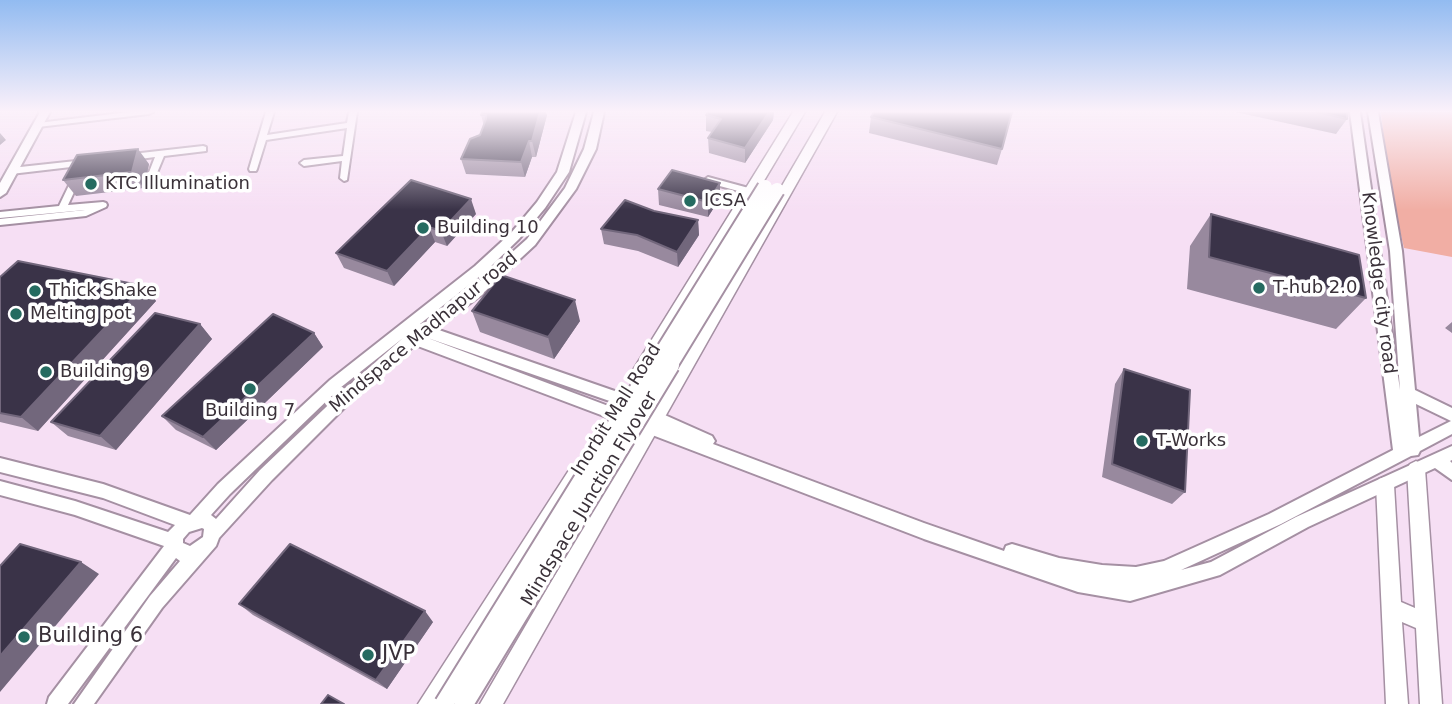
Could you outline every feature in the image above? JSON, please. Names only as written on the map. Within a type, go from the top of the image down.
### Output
[{"type":"main road","name":"Inorbit Mall Road","points":[[429,704],[722,242],[765,190],[785,145]]},
{"type":"main road","name":"Mindspace Junction Flyover","points":[[464,704],[789,145]]},
{"type":"main road","name":"Mindspace Junction Flyover","points":[[444,704],[765,190],[797,145]]},
{"type":"main road","name":"Inorbit Mall Road","points":[[491,704],[655,423],[812,145]]},
{"type":"main road","points":[[722,242],[751,251]]},
{"type":"main road","points":[[1410,458],[1431,704]]},
{"type":"main road","points":[[1385,485],[1397,704]]},
{"type":"main road","points":[[512,574],[552,596]]},
{"type":"main road","points":[[1392,608],[1426,622]]},
{"type":"street","points":[[0,193],[26,145]]},
{"type":"street","points":[[253,169],[261,145]]},
{"type":"street","points":[[344,178],[349,145]]},
{"type":"street","name":"Mindspace Madhapur road","points":[[83,704],[156,602],[266,475],[411,331],[480,269],[541,205],[563,172],[571,145]]},
{"type":"street","name":"Mindspace Madhapur road","points":[[56,704],[174,545],[175,536],[194,522],[224,489],[335,384],[411,331],[476,292],[531,242],[570,189],[591,145]]},
{"type":"street","name":"Knowledge city road","points":[[1360,145],[1410,458]]},
{"type":"street","name":"Knowledge city road","points":[[1378,145],[1396,251],[1410,458]]},
{"type":"street","points":[[123,158],[203,149]]},
{"type":"street","points":[[150,180],[161,154]]},
{"type":"street","points":[[304,163],[347,158]]},
{"type":"street","points":[[11,171],[98,161]]},
{"type":"street","points":[[63,207],[86,163]]},
{"type":"street","points":[[700,178],[765,190]]},
{"type":"street","points":[[0,215],[103,205],[86,213],[0,222]]},
{"type":"street","points":[[411,331],[619,407]]},
{"type":"street","points":[[1406,391],[1452,415]]},
{"type":"street","points":[[655,423],[743,459],[1079,584],[1130,593],[1214,569],[1385,485],[1410,458],[1452,427]]},
{"type":"street","points":[[743,459],[1014,553],[1091,571],[1136,575],[1164,569],[1410,458],[1445,457],[1452,473]]},
{"type":"street","points":[[0,465],[103,491],[194,522],[209,522],[214,532]]},
{"type":"street","points":[[0,488],[75,508],[174,545],[185,555],[203,548]]},
{"type":"street","points":[[1235,537],[1247,552]]},
{"type":"shaded area","points":[[1384,145],[1452,145],[1452,257],[1404,248],[1388,180]]},
{"type":"building","points":[[467,145],[528,145],[521,162],[461,159]]},
{"type":"building","points":[[985,145],[1003,145],[1002,149]]},
{"type":"building","points":[[138,149],[132,172],[63,180],[77,155]]},
{"type":"building","points":[[672,170],[720,183],[708,202],[658,189]]},
{"type":"building","points":[[411,180],[471,199],[441,231],[429,227],[387,271],[336,253]]},
{"type":"building","points":[[625,200],[654,211],[698,220],[677,252],[637,235],[601,229]]},
{"type":"building","points":[[1211,214],[1359,255],[1366,298],[1209,257]]},
{"type":"building","name":"Building 9","points":[[18,261],[144,286],[21,417],[0,413],[0,277]]},
{"type":"building","points":[[501,275],[575,300],[548,337],[472,311]]},
{"type":"building","points":[[155,313],[200,324],[100,436],[51,422]]},
{"type":"building","points":[[273,314],[314,333],[203,437],[162,416]]},
{"type":"building","name":"T-Works","points":[[1124,369],[1190,390],[1185,492],[1112,464]]},
{"type":"building","points":[[20,544],[81,562],[0,656],[0,566]]},
{"type":"building","name":"JVP","points":[[290,544],[425,611],[376,680],[239,604]]},
{"type":"building","points":[[328,695],[344,704],[321,704]]},
{"type":"place","name":"KTC Illumination","points":[[91,184]]},
{"type":"place","name":"ICSA","points":[[690,201]]},
{"type":"place","name":"Building 10","points":[[423,228]]},
{"type":"place","name":"T-hub 2.0","points":[[1259,288]]},
{"type":"place","name":"Thick Shake","points":[[35,291]]},
{"type":"place","name":"Melting pot","points":[[16,314]]},
{"type":"place","name":"Building 9","points":[[46,372]]},
{"type":"place","name":"Building 7","points":[[250,389]]},
{"type":"place","name":"T-Works","points":[[1142,441]]},
{"type":"place","name":"Building 6","points":[[24,637]]},
{"type":"place","name":"JVP","points":[[368,655]]}]
